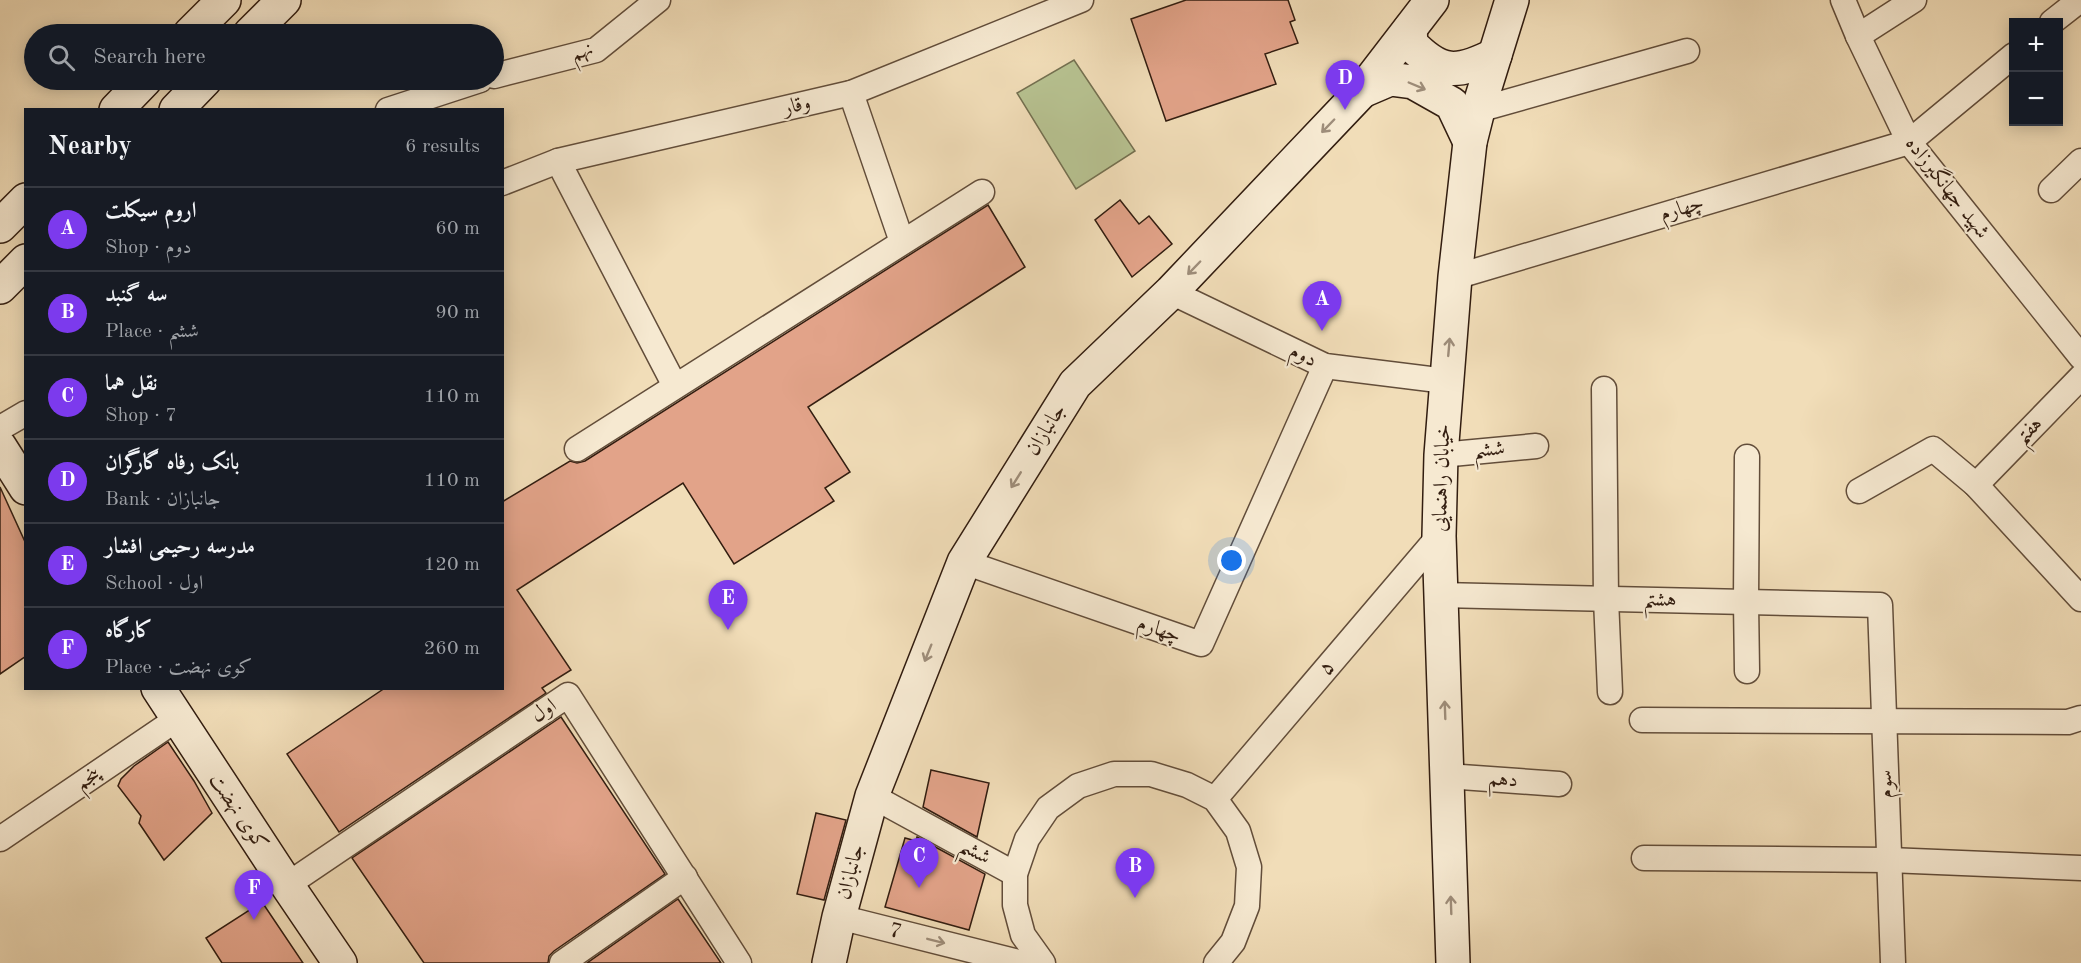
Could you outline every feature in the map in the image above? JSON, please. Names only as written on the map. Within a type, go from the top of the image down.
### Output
[{"type":"main road","points":[[200,24],[224,0]]},
{"type":"main road","points":[[260,24],[284,0]]},
{"type":"main road","name":"جانبازان","points":[[829,963],[872,796],[964,562],[1075,384],[1171,292],[1362,91],[1432,0]]},
{"type":"main road","name":"خیابان راهنمایی","points":[[1453,963],[1439,536],[1446,381],[1470,142],[1512,0]]},
{"type":"main road","points":[[1410,29],[1411,44],[1426,60],[1441,67],[1472,66],[1495,55]]},
{"type":"main road","points":[[1362,91],[1390,79],[1413,82],[1452,104],[1470,142]]},
{"type":"main road","points":[[118,108],[135,90]]},
{"type":"main road","points":[[178,108],[195,90]]},
{"type":"main road","points":[[0,226],[24,202]]},
{"type":"main road","points":[[0,287],[24,263]]},
{"type":"main road","points":[[0,430],[24,453]]},
{"type":"main road","points":[[0,447],[24,485]]},
{"type":"main road","name":"کوی نهضت","points":[[159,690],[286,885],[340,963]]},
{"type":"street","name":"نهم","points":[[504,73],[596,50],[658,0]]},
{"type":"street","name":"وقار","points":[[504,182],[558,161],[851,93],[1082,0]]},
{"type":"street","name":"شهید جهانگیرزاده","points":[[1843,0],[1909,142],[2081,357]]},
{"type":"street","points":[[1858,36],[1914,0]]},
{"type":"street","points":[[2057,18],[2080,0]]},
{"type":"street","points":[[1478,110],[1687,51]]},
{"type":"street","points":[[1909,142],[2009,58]]},
{"type":"street","points":[[394,108],[449,90]]},
{"type":"street","points":[[851,93],[902,242]]},
{"type":"street","name":"چهارم","points":[[1455,277],[1909,142]]},
{"type":"street","points":[[558,161],[675,386]]},
{"type":"street","points":[[2051,190],[2081,161]]},
{"type":"street","points":[[577,448],[982,192]]},
{"type":"street","name":"دوم","points":[[1171,292],[1325,366],[1446,381]]},
{"type":"street","name":"چهارم","points":[[964,562],[1201,644],[1325,366]]},
{"type":"street","name":"هفتم","points":[[1976,485],[2081,377]]},
{"type":"street","points":[[1604,389],[1606,599],[1610,692]]},
{"type":"street","points":[[0,430],[24,414]]},
{"type":"street","name":"ششم","points":[[1442,455],[1536,446]]},
{"type":"street","points":[[1859,490],[1933,449],[1976,485],[2081,598]]},
{"type":"street","points":[[1747,457],[1747,671]]},
{"type":"street","name":"۵","points":[[1215,799],[1439,536]]},
{"type":"street","name":"هشتم","points":[[1441,595],[1880,605]]},
{"type":"street","name":"سوم","points":[[1880,605],[1893,963]]},
{"type":"street","name":"اول","points":[[286,885],[568,696],[740,963]]},
{"type":"street","points":[[1642,720],[2068,722],[2081,718]]},
{"type":"street","name":"پنجم","points":[[0,839],[177,719]]},
{"type":"street","points":[[1043,963],[1023,935],[1015,905],[1016,874],[1027,839],[1048,808],[1078,786],[1114,774],[1151,774],[1187,785],[1215,799],[1238,831],[1249,867],[1247,906],[1233,942],[1216,963]]},
{"type":"street","name":"دهم","points":[[1447,776],[1559,784]]},
{"type":"street","name":"ششم","points":[[872,796],[1016,874]]},
{"type":"street","points":[[1644,858],[1889,860],[2081,868]]},
{"type":"street","points":[[562,963],[685,877]]},
{"type":"street","name":"7","points":[[839,917],[1022,963]]},
{"type":"green space","points":[[1074,60],[1135,151],[1076,189],[1017,93]]},
{"type":"building","points":[[1186,0],[1288,0],[1295,20],[1290,22],[1298,43],[1265,54],[1276,84],[1166,121],[1131,19]]},
{"type":"building","points":[[1120,200],[1139,224],[1149,216],[1172,244],[1132,277],[1095,220]]},
{"type":"building","points":[[988,205],[1025,267],[808,407],[850,472],[825,488],[834,501],[734,564],[683,483],[517,590],[571,670],[542,688],[546,693],[339,832],[287,754],[382,690],[504,690],[504,501],[570,461],[577,463],[585,461]]},
{"type":"building","points":[[0,487],[24,540],[24,657],[0,674]]},
{"type":"building","points":[[561,717],[665,874],[554,951],[549,956],[548,963],[424,963],[352,858]]},
{"type":"building","points":[[168,742],[212,813],[164,860],[139,823],[141,816],[118,786],[121,779],[134,766]]},
{"type":"building","points":[[931,770],[989,783],[977,837],[923,807]]},
{"type":"building","points":[[816,813],[846,820],[824,900],[797,894]]},
{"type":"building","points":[[917,837],[985,874],[969,930],[885,907],[905,838],[916,841]]},
{"type":"building","points":[[678,899],[721,963],[587,963]]},
{"type":"building","points":[[262,902],[303,963],[222,963],[206,938]]},
{"type":"place","name":"بانک رفاه گارگران","points":[[1345,110]]},
{"type":"place","name":"اروم سیکلت","points":[[1322,331]]},
{"type":"place","name":"مدرسه رحیمی افشار","points":[[728,630]]},
{"type":"place","name":"نقل هما","points":[[919,888]]},
{"type":"place","name":"سه گنبد","points":[[1135,898]]},
{"type":"place","name":"کارگاه","points":[[254,920]]}]
